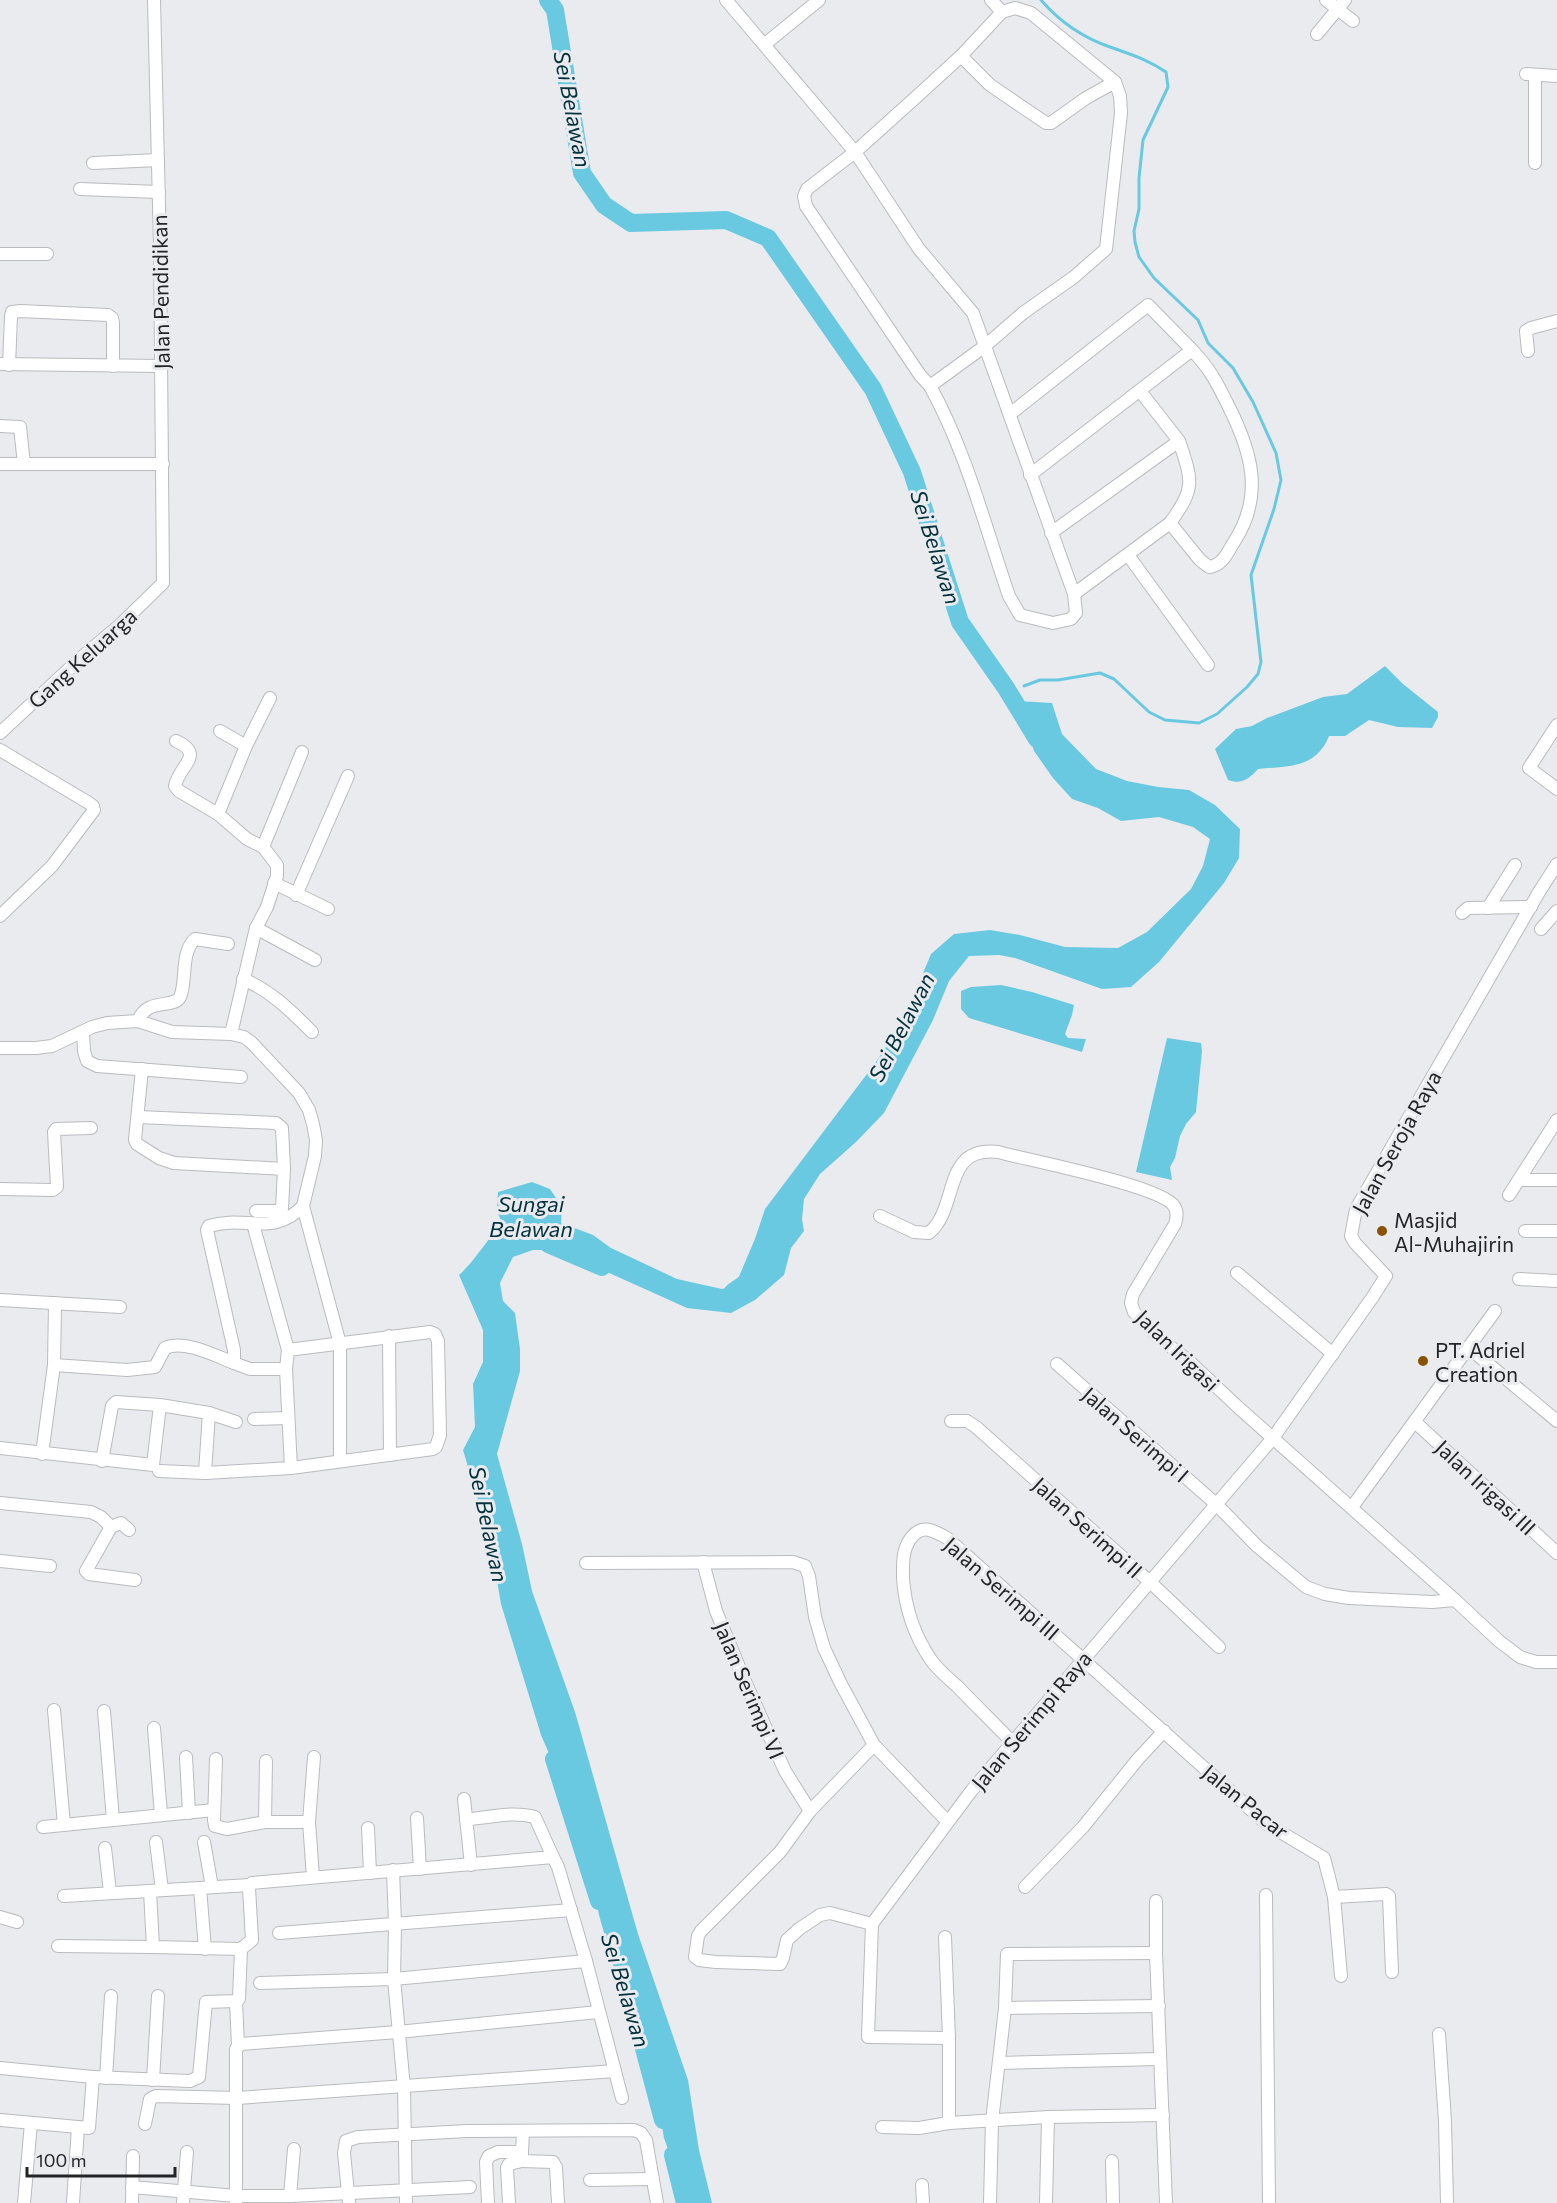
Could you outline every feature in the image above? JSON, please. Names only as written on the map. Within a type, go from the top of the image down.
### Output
[{"type":"street","name":"Jalan Pendidikan","points":[[154,0],[159,160],[163,583]]},
{"type":"street","points":[[726,0],[855,152],[919,249],[973,313],[980,326],[985,346],[1074,594],[1075,616],[1065,622],[1053,623],[1020,615],[1009,596],[959,446],[946,415],[930,386],[920,375],[806,206],[804,195],[807,189],[855,152],[961,56],[1002,12],[1015,8],[1031,13],[1115,82],[1121,105],[1106,249],[1074,278],[1023,313],[985,346],[930,386]]},
{"type":"street","points":[[765,45],[819,0]]},
{"type":"street","points":[[991,0],[1002,12]]},
{"type":"street","points":[[1326,0],[1353,21]]},
{"type":"street","points":[[1317,34],[1345,0]]},
{"type":"street","points":[[961,56],[990,85],[1046,123],[1051,123],[1086,98],[1115,82]]},
{"type":"street","points":[[1535,163],[1531,75],[1557,76]]},
{"type":"street","points":[[93,163],[159,160]]},
{"type":"street","points":[[80,189],[159,192]]},
{"type":"street","points":[[0,254],[47,254]]},
{"type":"street","points":[[1010,414],[1148,305],[1209,368],[1243,436],[1253,478],[1250,507],[1238,536],[1222,561],[1216,566],[1209,567],[1200,560],[1170,523]]},
{"type":"street","points":[[113,366],[113,323],[112,318],[108,315],[12,312],[4,364],[113,366],[161,366]]},
{"type":"street","points":[[1528,351],[1526,331],[1557,321]]},
{"type":"street","points":[[1030,474],[1192,350]]},
{"type":"street","points":[[1074,594],[1170,523],[1190,491],[1189,469],[1179,441],[1140,391]]},
{"type":"street","points":[[0,426],[20,427],[24,464]]},
{"type":"street","points":[[1051,532],[1179,441]]},
{"type":"street","points":[[0,464],[163,464]]},
{"type":"street","points":[[1128,555],[1208,665]]},
{"type":"street","name":"Gang Keluarga","points":[[0,733],[163,583]]},
{"type":"street","points":[[218,814],[246,746],[270,698]]},
{"type":"street","points":[[1557,725],[1529,768],[1557,789]]},
{"type":"street","points":[[220,731],[246,746]]},
{"type":"street","points":[[176,741],[188,747],[190,757],[175,786],[179,791],[218,814],[247,839],[263,847],[277,865],[278,870],[267,907],[256,928],[231,1034]]},
{"type":"street","points":[[0,750],[93,806],[94,810],[52,866],[0,916]]},
{"type":"street","points":[[263,847],[302,752]]},
{"type":"street","points":[[296,895],[348,776]]},
{"type":"street","points":[[1488,909],[1515,866]]},
{"type":"street","name":"Jalan Seroja Raya","points":[[1273,1438],[1386,1276],[1351,1236],[1356,1209],[1531,906],[1555,870]]},
{"type":"street","points":[[274,884],[328,909]]},
{"type":"street","points":[[1462,913],[1468,908],[1531,906]]},
{"type":"street","points":[[1541,929],[1557,910]]},
{"type":"street","points":[[256,928],[315,960]]},
{"type":"street","points":[[138,1021],[146,1008],[179,998],[190,943],[195,939],[228,944]]},
{"type":"street","points":[[243,979],[261,986],[279,999],[312,1032]]},
{"type":"street","points":[[0,1048],[52,1046],[92,1027],[107,1023],[138,1021],[172,1032],[231,1034],[244,1037],[299,1093],[309,1110],[316,1140],[315,1156],[303,1206],[294,1216],[284,1221],[255,1217]]},
{"type":"street","points":[[83,1032],[84,1051],[90,1063],[97,1066],[241,1077]]},
{"type":"street","points":[[142,1069],[135,1140],[137,1144],[159,1158],[174,1163],[284,1169]]},
{"type":"street","points":[[138,1117],[276,1123],[282,1128],[284,1169],[282,1209],[209,1226],[207,1230],[234,1350],[234,1363]]},
{"type":"street","points":[[1509,1195],[1557,1120]]},
{"type":"street","points":[[0,1189],[53,1190],[57,1188],[54,1132],[56,1129],[91,1128]]},
{"type":"street","name":"Jalan Irigasi","points":[[880,1215],[915,1232],[929,1233],[938,1226],[959,1169],[969,1155],[983,1150],[1135,1186],[1174,1205],[1178,1215],[1170,1234],[1133,1294],[1131,1303],[1134,1312],[1158,1337],[1189,1361],[1513,1652],[1536,1662],[1555,1660]]},
{"type":"street","points":[[1520,1180],[1557,1180]]},
{"type":"street","points":[[303,1206],[340,1344],[340,1461]]},
{"type":"street","points":[[255,1217],[288,1350],[286,1369],[291,1468]]},
{"type":"street","points":[[1525,1231],[1557,1231]]},
{"type":"street","points":[[1237,1273],[1333,1354]]},
{"type":"street","points":[[1519,1278],[1557,1281]]},
{"type":"street","points":[[0,1300],[120,1307]]},
{"type":"street","points":[[42,1454],[54,1365],[55,1303]]},
{"type":"street","points":[[1352,1507],[1495,1311]]},
{"type":"street","points":[[159,1472],[205,1473],[291,1468],[436,1447],[440,1435],[437,1336],[430,1332],[288,1350]]},
{"type":"street","points":[[389,1336],[390,1455]]},
{"type":"street","points":[[54,1365],[127,1370],[155,1367],[165,1348],[175,1345],[200,1349],[250,1369],[286,1369]]},
{"type":"street","points":[[1468,1347],[1557,1421]]},
{"type":"street","name":"Jalan Serimpi I","points":[[1057,1364],[1216,1504],[1257,1546],[1306,1587],[1324,1594],[1349,1598],[1432,1602],[1455,1600]]},
{"type":"street","points":[[102,1461],[112,1406],[116,1402],[160,1405],[209,1413],[236,1422]]},
{"type":"street","points":[[0,1448],[153,1465],[160,1405]]},
{"type":"street","points":[[205,1473],[209,1413]]},
{"type":"street","points":[[254,1419],[288,1418]]},
{"type":"street","name":"Jalan Serimpi II","points":[[951,1421],[967,1421],[976,1427],[1149,1581],[1219,1647]]},
{"type":"street","name":"Jalan Irigasi III","points":[[1415,1422],[1557,1553]]},
{"type":"street","name":"Jalan Serimpi Raya","points":[[872,1924],[947,1821],[1012,1742],[1273,1438]]},
{"type":"street","points":[[0,1503],[87,1511],[106,1523],[121,1523],[129,1530]]},
{"type":"street","points":[[106,1523],[86,1571],[89,1575],[135,1580]]},
{"type":"street","name":"Jalan Serimpi III","points":[[1012,1742],[931,1661],[913,1627],[907,1611],[904,1592],[903,1555],[904,1547],[916,1532],[926,1529],[947,1538],[1083,1658]]},
{"type":"street","points":[[0,1561],[50,1566]]},
{"type":"street","name":"Jalan Serimpi VI","points":[[703,1562],[716,1611],[748,1690],[785,1771],[810,1811]]},
{"type":"street","points":[[586,1563],[793,1562],[805,1566],[824,1648],[874,1745],[947,1821]]},
{"type":"street","name":"Jalan Pacar","points":[[1083,1658],[1267,1824],[1324,1858],[1334,1897],[1341,1977]]},
{"type":"street","points":[[54,1710],[64,1825]]},
{"type":"street","points":[[104,1710],[113,1820]]},
{"type":"street","points":[[154,1728],[161,1815]]},
{"type":"street","points":[[1024,1887],[1083,1827],[1138,1759],[1164,1731]]},
{"type":"street","points":[[874,1745],[810,1811],[780,1851],[701,1931],[697,1941],[696,1958],[724,1962],[780,1964],[787,1940],[820,1915],[830,1913],[872,1924],[868,2037],[949,2038]]},
{"type":"street","points":[[186,1757],[189,1813]]},
{"type":"street","points":[[313,1877],[309,1822],[314,1757]]},
{"type":"street","points":[[216,1759],[215,1826],[221,1829],[265,1822],[309,1822]]},
{"type":"street","points":[[265,1822],[266,1761]]},
{"type":"street","points":[[464,1799],[471,1865]]},
{"type":"street","points":[[43,1827],[214,1810]]},
{"type":"street","points":[[465,1820],[523,1814],[535,1817],[558,1867],[622,2098]]},
{"type":"street","points":[[417,1818],[420,1869]]},
{"type":"street","points":[[368,1828],[370,1873]]},
{"type":"street","points":[[153,1947],[156,1842]]},
{"type":"street","points":[[204,1842],[205,1949]]},
{"type":"street","points":[[105,1848],[110,1892]]},
{"type":"street","points":[[64,1896],[250,1885],[262,1881],[553,1857]]},
{"type":"street","points":[[393,1870],[394,1979],[404,2088],[406,2197]]},
{"type":"street","points":[[58,1946],[242,1949],[252,1940],[250,1885]]},
{"type":"street","points":[[1334,1897],[1386,1894],[1389,1896],[1392,1972]]},
{"type":"street","points":[[1266,1895],[1269,2203]]},
{"type":"street","points":[[1156,1901],[1159,2060],[1166,2203]]},
{"type":"street","points":[[279,1933],[571,1910]]},
{"type":"street","points":[[0,1917],[17,1922]]},
{"type":"street","points":[[945,1937],[949,2038],[949,2123]]},
{"type":"street","points":[[236,2200],[238,2046],[236,2001],[239,1999],[242,1949]]},
{"type":"street","points":[[990,2203],[992,2121],[1005,2008],[1007,1954],[1156,1953]]},
{"type":"street","points":[[260,1983],[394,1979],[586,1962]]},
{"type":"street","points":[[106,2078],[111,1996]]},
{"type":"street","points":[[153,2080],[158,1996]]},
{"type":"street","points":[[0,2068],[106,2078],[190,2081],[199,2077],[206,2002],[236,2001]]},
{"type":"street","points":[[1005,2008],[1159,2006]]},
{"type":"street","points":[[238,2046],[598,2012]]},
{"type":"street","points":[[1439,2034],[1447,2203]]},
{"type":"street","points":[[999,2062],[1159,2060]]},
{"type":"street","points":[[145,2124],[150,2100],[156,2096],[237,2098],[404,2088],[615,2071]]},
{"type":"street","points":[[0,2120],[89,2128],[93,2077]]},
{"type":"street","points":[[882,2127],[919,2128],[949,2123],[1048,2117],[1163,2115]]},
{"type":"street","points":[[1046,2203],[1048,2117]]},
{"type":"street","points":[[24,2203],[31,2123]]},
{"type":"street","points":[[73,2203],[78,2127]]},
{"type":"street","points":[[349,2198],[344,2153],[346,2141],[358,2137],[404,2134],[633,2130],[641,2133],[646,2140],[657,2203]]},
{"type":"street","points":[[522,2157],[523,2131]]},
{"type":"street","points":[[290,2196],[294,2150]]},
{"type":"street","points":[[183,2198],[187,2152]]},
{"type":"street","points":[[488,2203],[486,2162],[489,2156],[498,2152],[554,2162],[558,2203]]},
{"type":"street","points":[[132,2203],[133,2156]]},
{"type":"street","points":[[508,2203],[507,2168],[509,2164],[522,2157]]},
{"type":"street","points":[[1112,2161],[1113,2203]]},
{"type":"street","points":[[590,2180],[653,2179]]},
{"type":"street","points":[[922,2185],[923,2203]]},
{"type":"street","points":[[132,2187],[183,2198],[236,2200],[290,2196],[406,2197],[470,2187]]},
{"type":"street","points":[[452,2189],[453,2203]]},
{"type":"water","points":[[1385,666],[1438,712],[1432,728],[1398,727],[1369,720],[1345,736],[1329,736],[1316,755],[1300,764],[1258,769],[1241,781],[1228,780],[1215,749],[1236,729],[1252,726],[1323,697],[1347,694]]},
{"type":"water","name":"Sungai Belawan","points":[[1018,701],[1052,703],[1062,734],[1096,769],[1127,781],[1189,790],[1215,805],[1240,829],[1239,858],[1224,883],[1159,962],[1131,987],[1102,989],[1015,958],[999,955],[969,956],[949,981],[933,1020],[884,1113],[820,1174],[804,1199],[802,1219],[804,1231],[791,1248],[784,1275],[755,1300],[731,1313],[687,1308],[575,1255],[558,1250],[533,1250],[513,1257],[500,1283],[503,1301],[515,1313],[520,1349],[520,1371],[497,1454],[522,1544],[532,1591],[575,1712],[638,1934],[688,2080],[699,2150],[712,2203],[685,2203],[664,2138],[655,2085],[615,1972],[579,1831],[564,1788],[541,1735],[501,1604],[490,1540],[463,1450],[475,1427],[473,1384],[483,1362],[483,1330],[459,1275],[502,1224],[497,1210],[498,1192],[532,1182],[550,1189],[562,1207],[561,1223],[593,1235],[611,1248],[677,1279],[722,1289],[746,1282],[760,1257],[755,1239],[765,1209],[876,1062],[903,1021],[931,954],[954,934],[990,930],[1065,947],[1118,948],[1147,932],[1191,889],[1203,866],[1210,839],[1193,827],[1159,817],[1121,821],[1098,808],[1072,799],[1053,778],[1034,751]]},
{"type":"water","points":[[1001,985],[1074,1005],[1065,1034],[1068,1038],[1086,1039],[1082,1052],[969,1018],[961,1009],[961,991],[971,987]]},
{"type":"water","points":[[1167,1038],[1201,1043],[1202,1051],[1196,1112],[1180,1136],[1175,1158],[1170,1167],[1172,1180],[1136,1172]]},
{"type":"waterway","name":"Sei Belawan","points":[[548,0],[555,10],[582,173],[604,205],[631,223],[726,220],[768,238],[873,389],[912,472],[960,622],[1006,688],[1037,739]]},
{"type":"waterway","points":[[1024,686],[1040,680],[1058,680],[1100,673],[1114,679],[1149,712],[1165,720],[1199,723],[1217,714],[1258,674],[1261,662],[1251,575],[1274,509],[1281,480],[1276,453],[1253,402],[1233,368],[1208,343],[1198,320],[1154,278],[1139,257],[1134,231],[1139,209],[1143,140],[1168,87],[1166,72],[1146,60],[1081,34],[1064,22],[1041,0]]},
{"type":"waterway","name":"Sei Belawan","points":[[733,1292],[746,1283],[769,1229]]},
{"type":"waterway","name":"Sei Belawan","points":[[548,1244],[602,1267]]},
{"type":"waterway","name":"Sei Belawan","points":[[554,1759],[599,1901]]},
{"type":"waterway","name":"Sei Belawan","points":[[643,2045],[663,2120]]},
{"type":"waterway","name":"Sei Belawan","points":[[673,2155],[685,2203]]},
{"type":"place","name":"Masjid Al-Muhajirin","points":[[1382,1231]]},
{"type":"place","name":"PT. Adriel Creation","points":[[1423,1361]]}]
